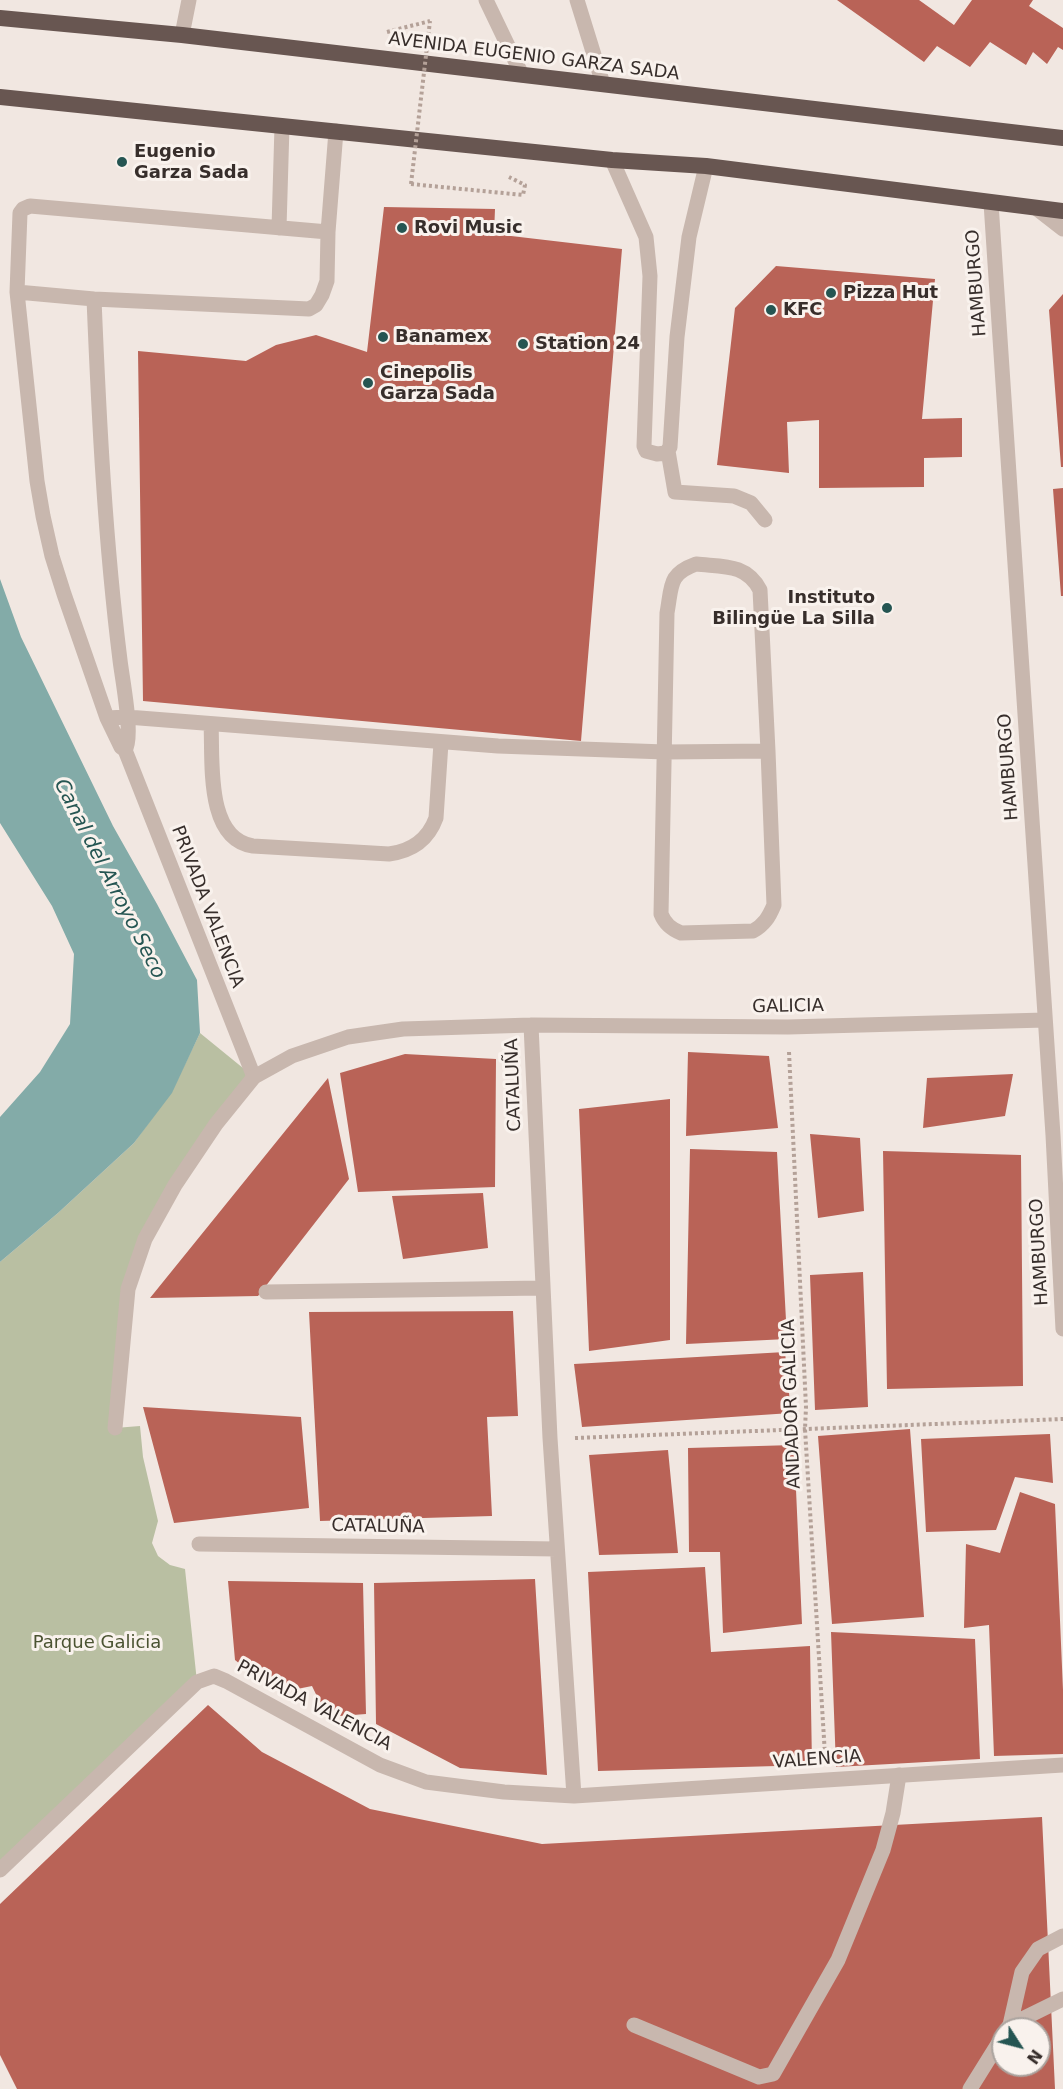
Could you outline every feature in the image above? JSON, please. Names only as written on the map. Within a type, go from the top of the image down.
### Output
[{"type":"highway","name":"AVENIDA EUGENIO GARZA SADA","points":[[6,19],[182,35],[1063,138]]},
{"type":"highway","points":[[0,97],[612,160],[706,166],[1063,211]]},
{"type":"street","points":[[182,35],[189,0]]},
{"type":"street","points":[[486,0],[522,75]]},
{"type":"street","points":[[577,0],[603,84]]},
{"type":"street","points":[[279,228],[282,126]]},
{"type":"street","points":[[17,292],[94,299],[309,309],[322,296],[327,281],[328,232],[336,131]]},
{"type":"street","points":[[612,160],[646,237],[650,276],[644,446],[650,453],[663,454],[668,451]]},
{"type":"street","points":[[706,166],[689,237],[677,337],[668,451],[675,492],[734,496],[751,503],[765,520]]},
{"type":"street","name":"HAMBURGO","points":[[992,203],[1045,1020],[1058,1135],[1063,1329]]},
{"type":"street","name":"PRIVADA VALENCIA","points":[[254,1077],[125,750],[121,747],[106,718],[52,556],[37,481],[17,292],[20,213],[26,207],[328,232]]},
{"type":"street","points":[[1036,208],[1063,230]]},
{"type":"street","points":[[94,299],[106,534],[129,746],[125,750]]},
{"type":"street","points":[[696,564],[742,570],[750,576],[760,591],[774,905],[760,927],[753,931],[681,933],[668,925],[661,914],[665,752],[667,613],[675,576],[696,564]]},
{"type":"street","points":[[106,718],[127,717],[441,743],[665,752],[768,751]]},
{"type":"street","points":[[211,724],[217,812],[231,834],[253,846],[389,854],[402,852],[415,846],[432,829],[436,818],[441,743]]},
{"type":"street","name":"GALICIA","points":[[254,1077],[292,1056],[348,1037],[404,1029],[531,1025],[788,1028],[1045,1020]]},
{"type":"street","name":"CATALUÑA","points":[[531,1025],[550,1438],[574,1796]]},
{"type":"street","points":[[115,1428],[128,1288],[145,1239],[176,1185],[216,1124],[254,1077]]},
{"type":"street","points":[[266,1292],[542,1287]]},
{"type":"street","name":"CATALUÑA","points":[[199,1544],[557,1549]]},
{"type":"street","name":"PRIVADA VALENCIA","points":[[0,1870],[197,1682],[214,1676],[277,1707],[380,1765],[426,1782],[504,1792],[574,1796]]},
{"type":"street","name":"VALENCIA","points":[[574,1796],[1063,1765]]},
{"type":"street","points":[[634,2025],[759,2077],[773,2073],[838,1960],[883,1850],[893,1813],[899,1775]]},
{"type":"street","points":[[1010,2017],[1022,1972],[1038,1949],[1063,1936]]},
{"type":"street","points":[[1030,2017],[1063,1999]]},
{"type":"street","points":[[970,2089],[991,2056]]},
{"type":"path","points":[[430,21],[411,184],[523,195],[525,185],[505,174]]},
{"type":"path","name":"ANDADOR GALICIA","points":[[788,1028],[805,1429],[827,1779]]},
{"type":"path","points":[[550,1438],[1063,1419]]},
{"type":"green space","name":"Parque Galicia","points":[[200,1033],[254,1077],[175,1185],[128,1289],[115,1428],[140,1426],[143,1457],[158,1521],[152,1543],[158,1556],[170,1565],[185,1569],[197,1682],[0,1870],[0,1262],[58,1213],[134,1143],[173,1089]]},
{"type":"water","name":"Canal del Arroyo Seco","points":[[0,579],[21,637],[113,826],[197,980],[200,1033],[172,1093],[134,1143],[58,1213],[0,1262],[0,1117],[40,1072],[70,1024],[74,954],[52,906],[0,823]]},
{"type":"building","points":[[837,0],[919,0],[954,25],[972,0],[1033,0],[1029,6],[1063,28],[1063,50],[1058,47],[1047,64],[1033,52],[1026,65],[990,42],[970,67],[937,46],[924,62]]},
{"type":"building","points":[[384,207],[495,209],[494,234],[622,249],[581,741],[143,701],[138,351],[246,361],[276,345],[316,335],[367,352]]},
{"type":"building","points":[[776,266],[935,279],[922,419],[962,418],[962,457],[924,458],[924,487],[819,488],[819,420],[787,422],[789,473],[717,465],[735,308]]},
{"type":"building","points":[[1063,294],[1063,467],[1061,467],[1049,310]]},
{"type":"building","points":[[1063,488],[1063,596],[1061,596],[1053,489]]},
{"type":"building","points":[[688,1052],[769,1056],[778,1128],[686,1136]]},
{"type":"building","points":[[405,1054],[496,1059],[495,1187],[358,1192],[340,1073]]},
{"type":"building","points":[[1013,1074],[1005,1116],[923,1128],[927,1078]]},
{"type":"building","points":[[328,1078],[349,1179],[258,1296],[150,1298]]},
{"type":"building","points":[[670,1099],[670,1340],[589,1351],[579,1109]]},
{"type":"building","points":[[810,1134],[860,1138],[864,1211],[818,1218]]},
{"type":"building","points":[[690,1149],[777,1152],[787,1339],[686,1344]]},
{"type":"building","points":[[883,1151],[1021,1155],[1023,1386],[887,1389]]},
{"type":"building","points":[[483,1193],[488,1248],[403,1259],[392,1196]]},
{"type":"building","points":[[863,1272],[868,1407],[815,1410],[810,1275]]},
{"type":"building","points":[[513,1311],[518,1416],[487,1417],[492,1516],[320,1521],[309,1312]]},
{"type":"building","points":[[785,1352],[791,1413],[582,1427],[574,1364]]},
{"type":"building","points":[[143,1407],[301,1417],[309,1508],[174,1523]]},
{"type":"building","points":[[910,1429],[924,1617],[832,1624],[818,1436]]},
{"type":"building","points":[[1050,1434],[1053,1483],[1015,1477],[996,1530],[926,1532],[921,1439]]},
{"type":"building","points":[[794,1445],[802,1624],[723,1633],[720,1552],[689,1552],[688,1448]]},
{"type":"building","points":[[668,1450],[678,1553],[599,1555],[589,1455]]},
{"type":"building","points":[[1020,1492],[1055,1504],[1063,1690],[1063,1754],[994,1756],[989,1625],[964,1628],[966,1544],[1000,1553]]},
{"type":"building","points":[[705,1567],[711,1652],[810,1646],[812,1765],[598,1771],[588,1572]]},
{"type":"building","points":[[535,1579],[547,1775],[460,1768],[376,1724],[374,1583]]},
{"type":"building","points":[[228,1581],[363,1583],[366,1714],[327,1717],[312,1686],[297,1689],[266,1685],[235,1660]]},
{"type":"building","points":[[831,1632],[975,1639],[980,1759],[836,1767]]},
{"type":"building","points":[[208,1705],[262,1752],[370,1809],[542,1844],[1042,1817],[1055,2089],[17,2089],[0,2055],[0,1904]]},
{"type":"place","name":"Eugenio Garza Sada","points":[[122,162]]},
{"type":"place","name":"Rovi Music","points":[[402,228]]},
{"type":"place","name":"Pizza Hut","points":[[831,293]]},
{"type":"place","name":"KFC","points":[[771,310]]},
{"type":"place","name":"Banamex","points":[[383,337]]},
{"type":"place","name":"Station 24","points":[[523,344]]},
{"type":"place","name":"Cinepolis Garza Sada","points":[[368,383]]},
{"type":"place","name":"Instituto Bilingüe La Silla","points":[[887,608]]}]
